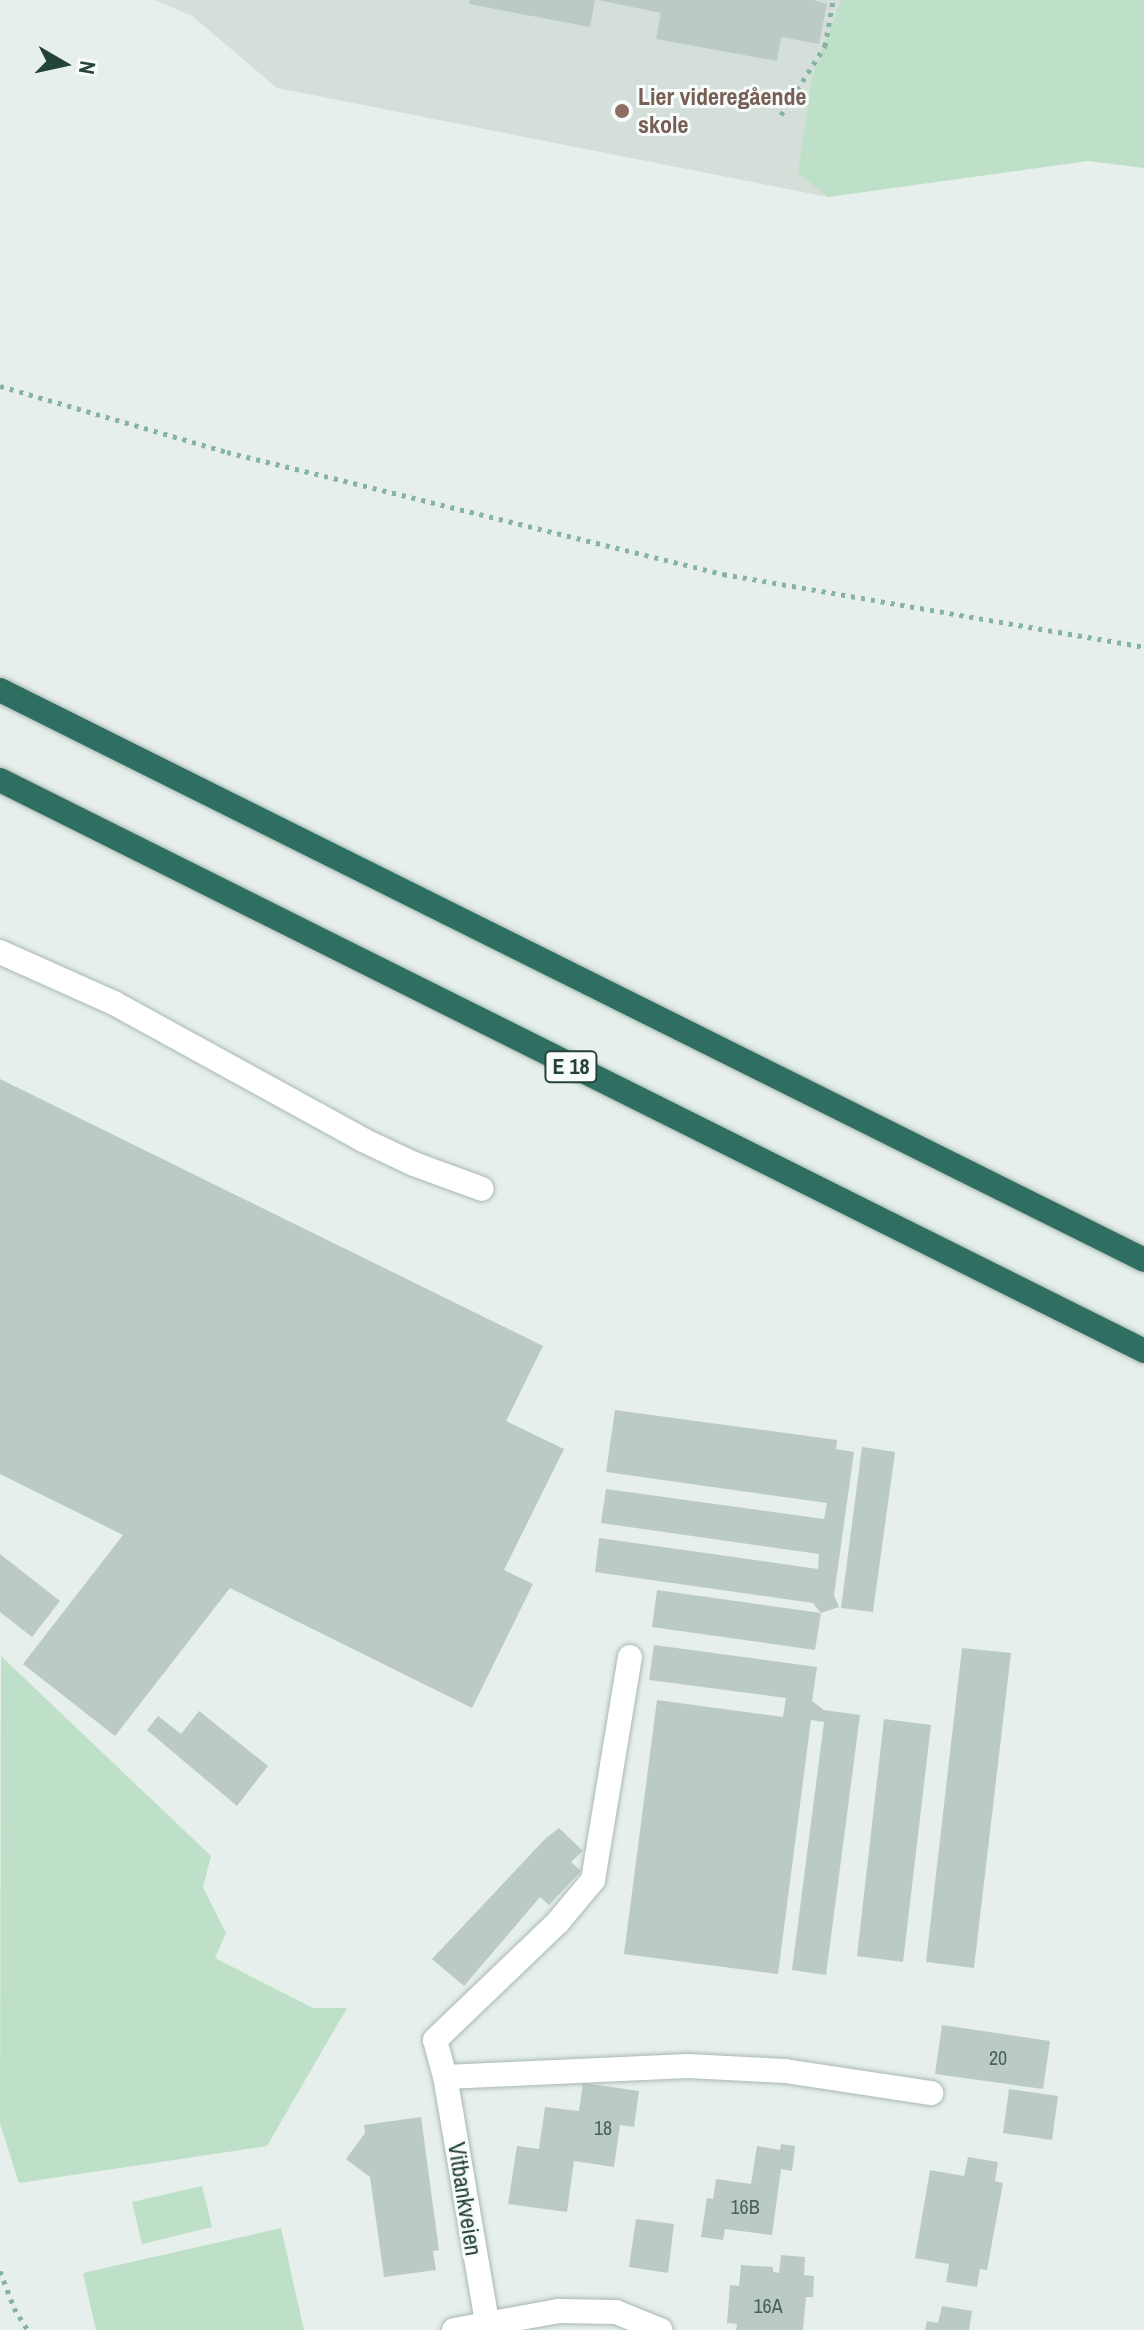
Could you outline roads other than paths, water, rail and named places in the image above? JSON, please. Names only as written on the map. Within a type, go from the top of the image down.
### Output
[{"type":"highway","points":[[0,690],[1144,1260]]},
{"type":"highway","name":"E 18","points":[[0,780],[1144,1351]]},
{"type":"street","points":[[0,952],[114,1003],[363,1140],[414,1164],[482,1189]]},
{"type":"street","name":"Vitbankveien","points":[[487,2322],[445,2077],[435,2040],[558,1922],[593,1880],[630,1657]]},
{"type":"street","points":[[445,2077],[688,2066],[785,2071],[931,2093]]},
{"type":"street","points":[[454,2330],[559,2311],[616,2312],[660,2330]]},
{"type":"place","name":"Lier videregående skole","points":[[622,111]]}]
